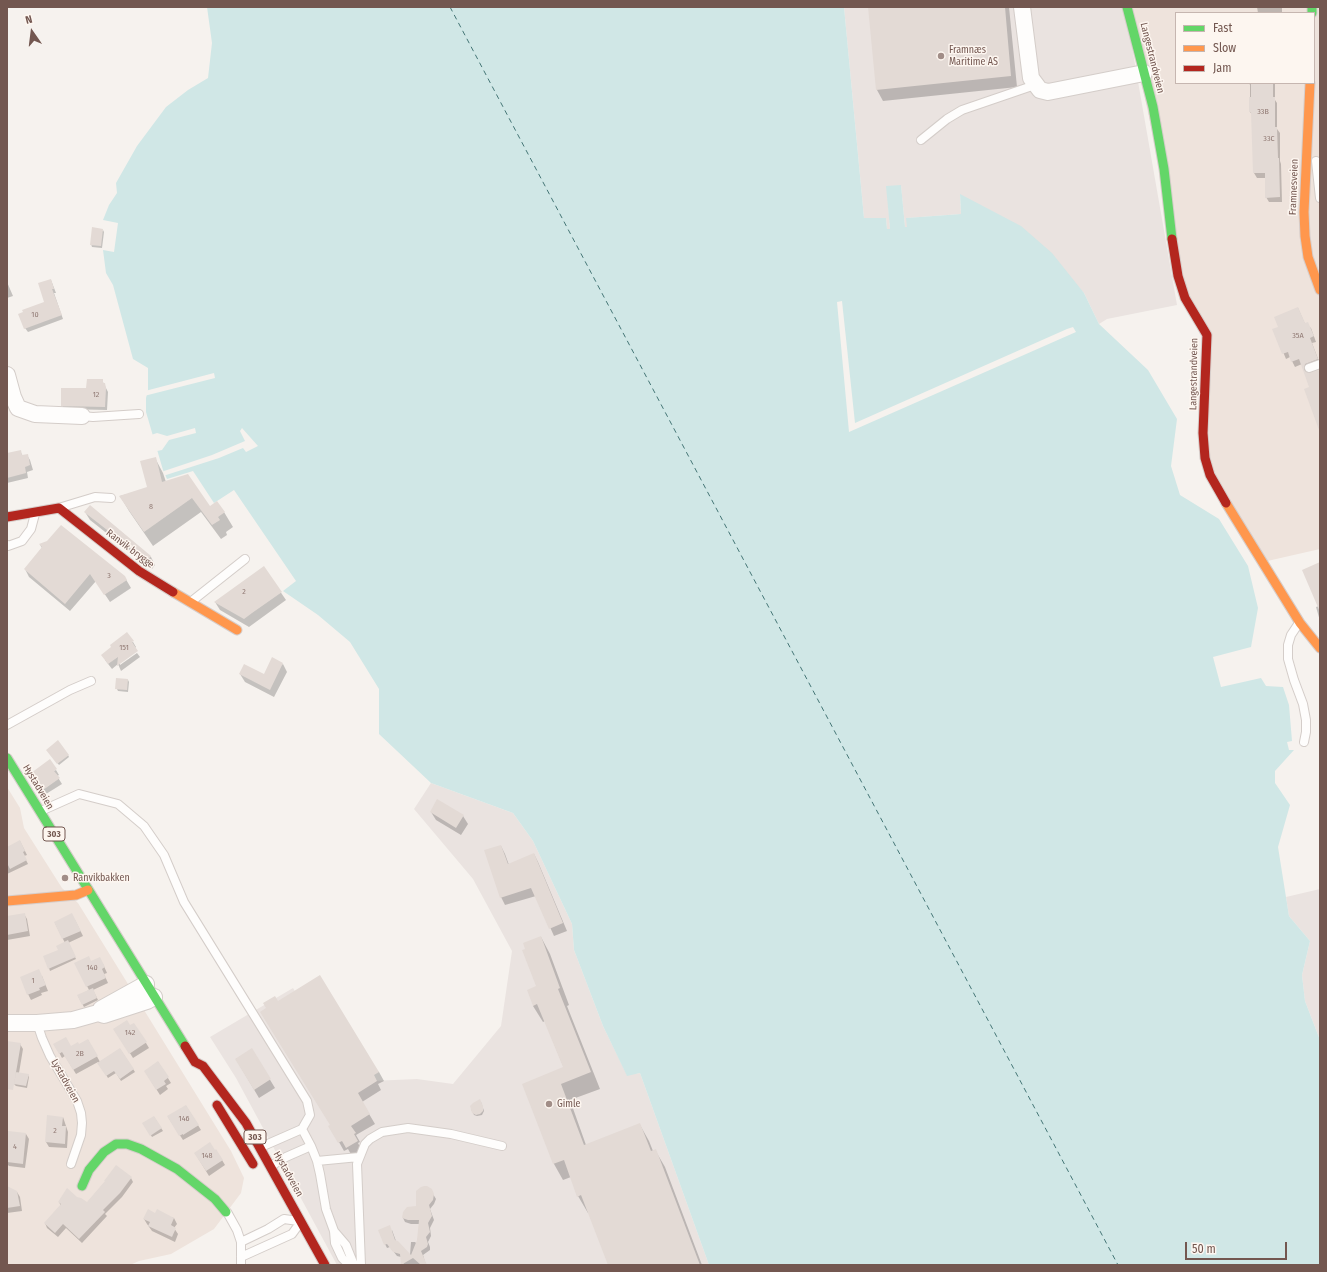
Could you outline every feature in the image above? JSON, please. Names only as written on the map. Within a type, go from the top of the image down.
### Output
[{"type":"street","points":[[1022,7],[1031,78],[1040,90],[1048,92],[1144,73]]},
{"type":"street","name":"Langestrandveien","points":[[1127,7],[1153,106],[1164,169],[1178,276],[1185,298],[1207,335],[1203,433],[1204,458],[1216,487],[1300,623],[1320,648]]},
{"type":"street","name":"Framnesveien","points":[[1310,84],[1304,212],[1305,236],[1308,257],[1320,290]]},
{"type":"street","points":[[7,375],[13,397],[18,408],[35,414],[82,416]]},
{"type":"street","points":[[7,517],[59,508]]},
{"type":"street","name":"Ranvik brygge","points":[[59,508],[139,571],[237,630]]},
{"type":"street","name":"Hystadveien","points":[[7,758],[195,1062],[196,1070],[200,1077]]},
{"type":"street","points":[[7,901],[76,895],[88,890]]},
{"type":"street","points":[[7,1023],[37,1023],[73,1020],[98,1013],[104,1015],[147,1002],[150,991]]},
{"type":"street","name":"Hystadveien","points":[[195,1062],[203,1066],[226,1094],[261,1147],[325,1265]]},
{"type":"street","name":"303","points":[[211,1096],[255,1167]]},
{"type":"street","points":[[82,1186],[89,1170],[104,1152],[116,1144],[127,1144],[141,1149],[177,1168],[215,1199],[226,1212]]},
{"type":"street","points":[[278,1208],[297,1243]]},
{"type":"lane","points":[[921,140],[947,119],[962,110],[1035,85]]},
{"type":"lane","points":[[1307,151],[1315,156],[1320,198]]},
{"type":"lane","points":[[1309,368],[1320,364]]},
{"type":"lane","points":[[82,416],[93,417],[139,414]]},
{"type":"lane","points":[[59,508],[95,497],[111,498]]},
{"type":"lane","points":[[7,545],[8,546],[22,541],[31,529],[35,513]]},
{"type":"lane","points":[[190,603],[245,559]]},
{"type":"lane","points":[[1300,623],[1291,635],[1288,645],[1288,659],[1303,704],[1306,720],[1304,742]]},
{"type":"lane","points":[[7,726],[70,690],[91,681]]},
{"type":"lane","points":[[40,812],[79,794],[118,804],[144,826],[164,856],[184,902],[307,1101],[310,1115],[302,1129],[261,1147],[255,1167],[271,1166],[286,1157],[311,1146]]},
{"type":"lane","name":"Lystadveien","points":[[37,1023],[48,1050],[81,1112],[81,1135],[71,1164]]},
{"type":"lane","points":[[361,1265],[357,1164],[365,1144],[375,1135],[382,1132],[408,1128],[450,1134],[502,1146]]},
{"type":"lane","points":[[302,1129],[317,1161],[326,1209],[334,1231],[335,1243],[342,1258],[349,1265]]},
{"type":"lane","points":[[317,1161],[359,1157]]},
{"type":"lane","points":[[226,1212],[238,1230],[241,1242],[241,1261],[292,1234],[301,1221],[284,1219],[268,1229],[241,1242]]},
{"type":"lane","points":[[334,1231],[346,1245],[354,1265]]},
{"type":"shaded area","points":[[844,7],[1125,7],[1177,305],[1107,319],[1099,324],[1084,293],[960,195],[961,214],[907,218],[907,227],[905,227],[901,186],[887,186],[890,229],[887,229],[886,218],[864,218]]},
{"type":"shaded area","points":[[1125,7],[1320,7],[1320,549],[1263,562],[1210,475],[1207,335],[1191,310]]},
{"type":"shaded area","points":[[431,783],[513,813],[533,841],[572,924],[574,950],[603,1026],[627,1075],[640,1073],[709,1265],[337,1265],[236,1078],[210,1037],[293,988],[349,1082],[417,1079],[453,1084],[501,1026],[512,951],[473,879],[414,809]]},
{"type":"shaded area","points":[[7,787],[20,808],[24,828],[62,888],[78,903],[231,1151],[244,1178],[241,1193],[214,1229],[171,1254],[139,1261],[130,1265],[7,1265]]},
{"type":"shaded area","points":[[1320,889],[1320,1040],[1305,1001],[1302,975],[1310,941],[1289,916],[1286,897]]},
{"type":"water","points":[[207,7],[844,7],[864,218],[886,218],[887,229],[890,229],[886,186],[901,185],[905,227],[907,227],[906,218],[961,214],[960,194],[1021,226],[1052,253],[1084,293],[1099,324],[1148,370],[1177,419],[1171,466],[1180,495],[1219,519],[1248,566],[1258,608],[1251,647],[1213,657],[1221,687],[1261,678],[1266,686],[1283,687],[1289,705],[1292,741],[1287,742],[1289,750],[1294,750],[1275,771],[1275,783],[1290,805],[1278,847],[1289,916],[1310,941],[1302,975],[1305,1001],[1320,1040],[1320,1265],[709,1265],[640,1073],[627,1076],[603,1026],[574,950],[572,924],[533,841],[513,813],[431,783],[379,734],[379,689],[350,642],[318,615],[283,591],[296,581],[234,490],[214,503],[193,471],[167,479],[163,470],[146,412],[148,368],[133,359],[113,285],[106,273],[103,250],[114,252],[118,223],[103,220],[109,205],[117,193],[116,183],[137,146],[166,107],[188,90],[208,78],[212,43]]},
{"type":"pier","points":[[842,301],[855,423],[1067,329],[1073,327],[1076,332],[849,432],[837,302]]},
{"type":"pier","points":[[214,373],[215,378],[144,396],[145,391]]},
{"type":"pier","points":[[195,428],[196,433],[169,440],[162,450],[157,451],[151,435],[157,433],[167,436]]},
{"type":"pier","points":[[242,428],[258,446],[246,452],[243,448],[219,458],[163,476],[161,472],[212,455],[245,441],[240,431]]},
{"type":"building","name":"Framnæs Maritime AS","points":[[868,7],[1005,7],[1011,76],[876,90]]},
{"type":"building","points":[[1251,84],[1273,84],[1273,97],[1275,97],[1275,127],[1277,127],[1279,158],[1280,197],[1265,198],[1265,173],[1253,173],[1251,112],[1249,112],[1249,97],[1251,97]]},
{"type":"building","points":[[92,227],[103,229],[101,246],[90,245]]},
{"type":"building","points":[[51,279],[54,289],[52,289],[62,315],[24,329],[18,314],[23,312],[22,310],[44,302],[38,283]]},
{"type":"building","points":[[1298,307],[1305,323],[1308,322],[1314,336],[1310,338],[1318,359],[1305,364],[1304,370],[1308,373],[1320,370],[1320,430],[1304,389],[1309,387],[1299,359],[1291,362],[1288,352],[1282,354],[1272,329],[1278,327],[1274,317]]},
{"type":"building","points":[[87,379],[103,379],[103,383],[105,383],[106,388],[105,407],[61,406],[61,388],[86,388]]},
{"type":"building","points":[[21,450],[22,455],[28,454],[30,465],[25,467],[26,473],[7,478],[7,453]]},
{"type":"building","points":[[156,457],[162,482],[188,474],[210,506],[217,501],[225,512],[218,517],[220,520],[212,525],[192,498],[144,532],[119,496],[147,487],[140,461]]},
{"type":"building","points":[[90,505],[151,556],[147,561],[84,512]]},
{"type":"building","points":[[61,525],[125,576],[127,580],[104,595],[90,574],[65,604],[24,569],[42,547],[39,544],[47,541]]},
{"type":"building","points":[[1320,562],[1320,612],[1302,570]]},
{"type":"building","points":[[264,566],[282,592],[244,619],[214,602]]},
{"type":"building","points":[[127,632],[134,641],[132,642],[138,651],[117,666],[118,657],[108,664],[101,655],[111,647],[110,645]]},
{"type":"building","points":[[272,657],[283,663],[270,690],[239,674],[244,664],[264,674]]},
{"type":"building","points":[[116,678],[128,679],[127,690],[115,689]]},
{"type":"building","points":[[58,740],[69,755],[57,764],[46,750]]},
{"type":"building","points":[[50,759],[57,769],[54,771],[60,778],[43,790],[31,773]]},
{"type":"building","points":[[437,799],[464,815],[456,828],[430,812]]},
{"type":"building","points":[[20,840],[27,860],[10,869],[7,863],[7,847]]},
{"type":"building","points":[[501,845],[508,864],[534,853],[563,923],[549,929],[531,888],[500,898],[484,850]]},
{"type":"building","points":[[25,913],[28,931],[7,935],[7,916]]},
{"type":"building","points":[[72,913],[81,931],[62,939],[54,922]]},
{"type":"building","name":"Gimle","points":[[541,936],[560,988],[558,989],[591,1072],[561,1084],[584,1145],[640,1123],[651,1151],[656,1149],[700,1265],[608,1265],[581,1195],[577,1197],[564,1160],[553,1164],[522,1084],[563,1067],[537,1004],[533,1006],[527,990],[536,986],[522,950],[525,949],[523,943]]},
{"type":"building","points":[[68,940],[76,957],[48,969],[43,956],[58,950],[56,946]]},
{"type":"building","points":[[89,956],[91,961],[100,957],[105,967],[102,969],[106,978],[86,987],[74,963]]},
{"type":"building","points":[[39,969],[46,985],[39,988],[40,990],[27,995],[20,977]]},
{"type":"building","points":[[320,975],[379,1072],[374,1075],[377,1081],[358,1093],[370,1114],[351,1126],[356,1133],[354,1134],[358,1141],[346,1148],[342,1141],[338,1143],[328,1126],[330,1125],[260,1012],[266,1008],[263,1003],[275,996],[278,1001]]},
{"type":"building","points":[[93,988],[97,998],[82,1005],[77,995]]},
{"type":"building","points":[[127,1020],[130,1025],[134,1023],[147,1042],[129,1054],[113,1029]]},
{"type":"building","points":[[66,1037],[71,1046],[88,1039],[98,1056],[73,1070],[62,1052],[59,1054],[53,1044]]},
{"type":"building","points":[[7,1041],[21,1043],[13,1090],[7,1089]]},
{"type":"building","points":[[120,1048],[134,1069],[120,1079],[114,1071],[106,1076],[97,1063]]},
{"type":"building","points":[[252,1048],[271,1079],[254,1090],[235,1059]]},
{"type":"building","points":[[158,1061],[169,1077],[164,1081],[166,1084],[156,1090],[144,1071]]},
{"type":"building","points":[[16,1072],[29,1074],[26,1086],[14,1084]]},
{"type":"building","points":[[480,1099],[483,1106],[483,1111],[476,1115],[472,1113],[470,1106]]},
{"type":"building","points":[[186,1105],[199,1125],[179,1136],[167,1116]]},
{"type":"building","points":[[47,1115],[63,1117],[62,1126],[66,1126],[65,1144],[45,1142]]},
{"type":"building","points":[[154,1116],[162,1128],[150,1136],[142,1123]]},
{"type":"building","points":[[8,1131],[26,1133],[23,1164],[7,1162]]},
{"type":"building","points":[[210,1142],[223,1160],[206,1171],[194,1153]]},
{"type":"building","points":[[116,1165],[132,1177],[120,1193],[103,1210],[105,1212],[79,1239],[63,1224],[55,1233],[44,1223],[61,1204],[58,1202],[67,1188],[77,1197],[87,1202],[105,1181]]},
{"type":"building","points":[[7,1186],[17,1191],[20,1206],[7,1208]]},
{"type":"building","points":[[424,1186],[432,1189],[434,1194],[433,1200],[429,1205],[432,1216],[428,1223],[430,1232],[426,1237],[428,1244],[427,1247],[421,1251],[427,1265],[421,1265],[413,1258],[401,1265],[400,1254],[393,1252],[387,1244],[384,1245],[378,1230],[390,1225],[395,1240],[398,1241],[411,1255],[417,1240],[419,1220],[408,1220],[402,1218],[403,1212],[407,1207],[416,1206],[416,1191]]},
{"type":"building","points":[[148,1209],[155,1213],[157,1209],[174,1218],[171,1225],[176,1228],[172,1237],[148,1226],[150,1222],[143,1219]]},
{"type":"ferry route","points":[[450,7],[1118,1265]]},
{"type":"traffic: fast","points":[[1127,7],[1153,107],[1164,169],[1172,239]]},
{"type":"traffic: fast","points":[[1312,7],[1312,12]]},
{"type":"traffic: fast","points":[[7,758],[185,1046]]},
{"type":"traffic: fast","points":[[82,1186],[89,1170],[104,1152],[116,1144],[127,1144],[141,1149],[177,1169],[215,1199],[226,1212]]},
{"type":"traffic: slow","points":[[1310,84],[1304,212],[1305,236],[1308,257],[1320,290]]},
{"type":"traffic: slow","points":[[1226,503],[1300,623],[1320,648]]},
{"type":"traffic: slow","points":[[173,592],[237,630]]},
{"type":"traffic: slow","points":[[7,901],[76,895],[88,890]]},
{"type":"traffic: jam","points":[[1172,239],[1178,276],[1185,298],[1207,335],[1203,433],[1205,458],[1210,475],[1226,503]]},
{"type":"traffic: jam","points":[[7,517],[59,508],[139,571],[173,592]]},
{"type":"traffic: jam","points":[[185,1046],[195,1062],[203,1066],[246,1123],[325,1265]]},
{"type":"traffic: jam","points":[[217,1105],[253,1164]]},
{"type":"place","name":"Framnæs Maritime AS","points":[[941,56]]},
{"type":"place","name":"Ranvikbakken","points":[[65,878]]},
{"type":"place","name":"Gimle","points":[[549,1104]]}]
